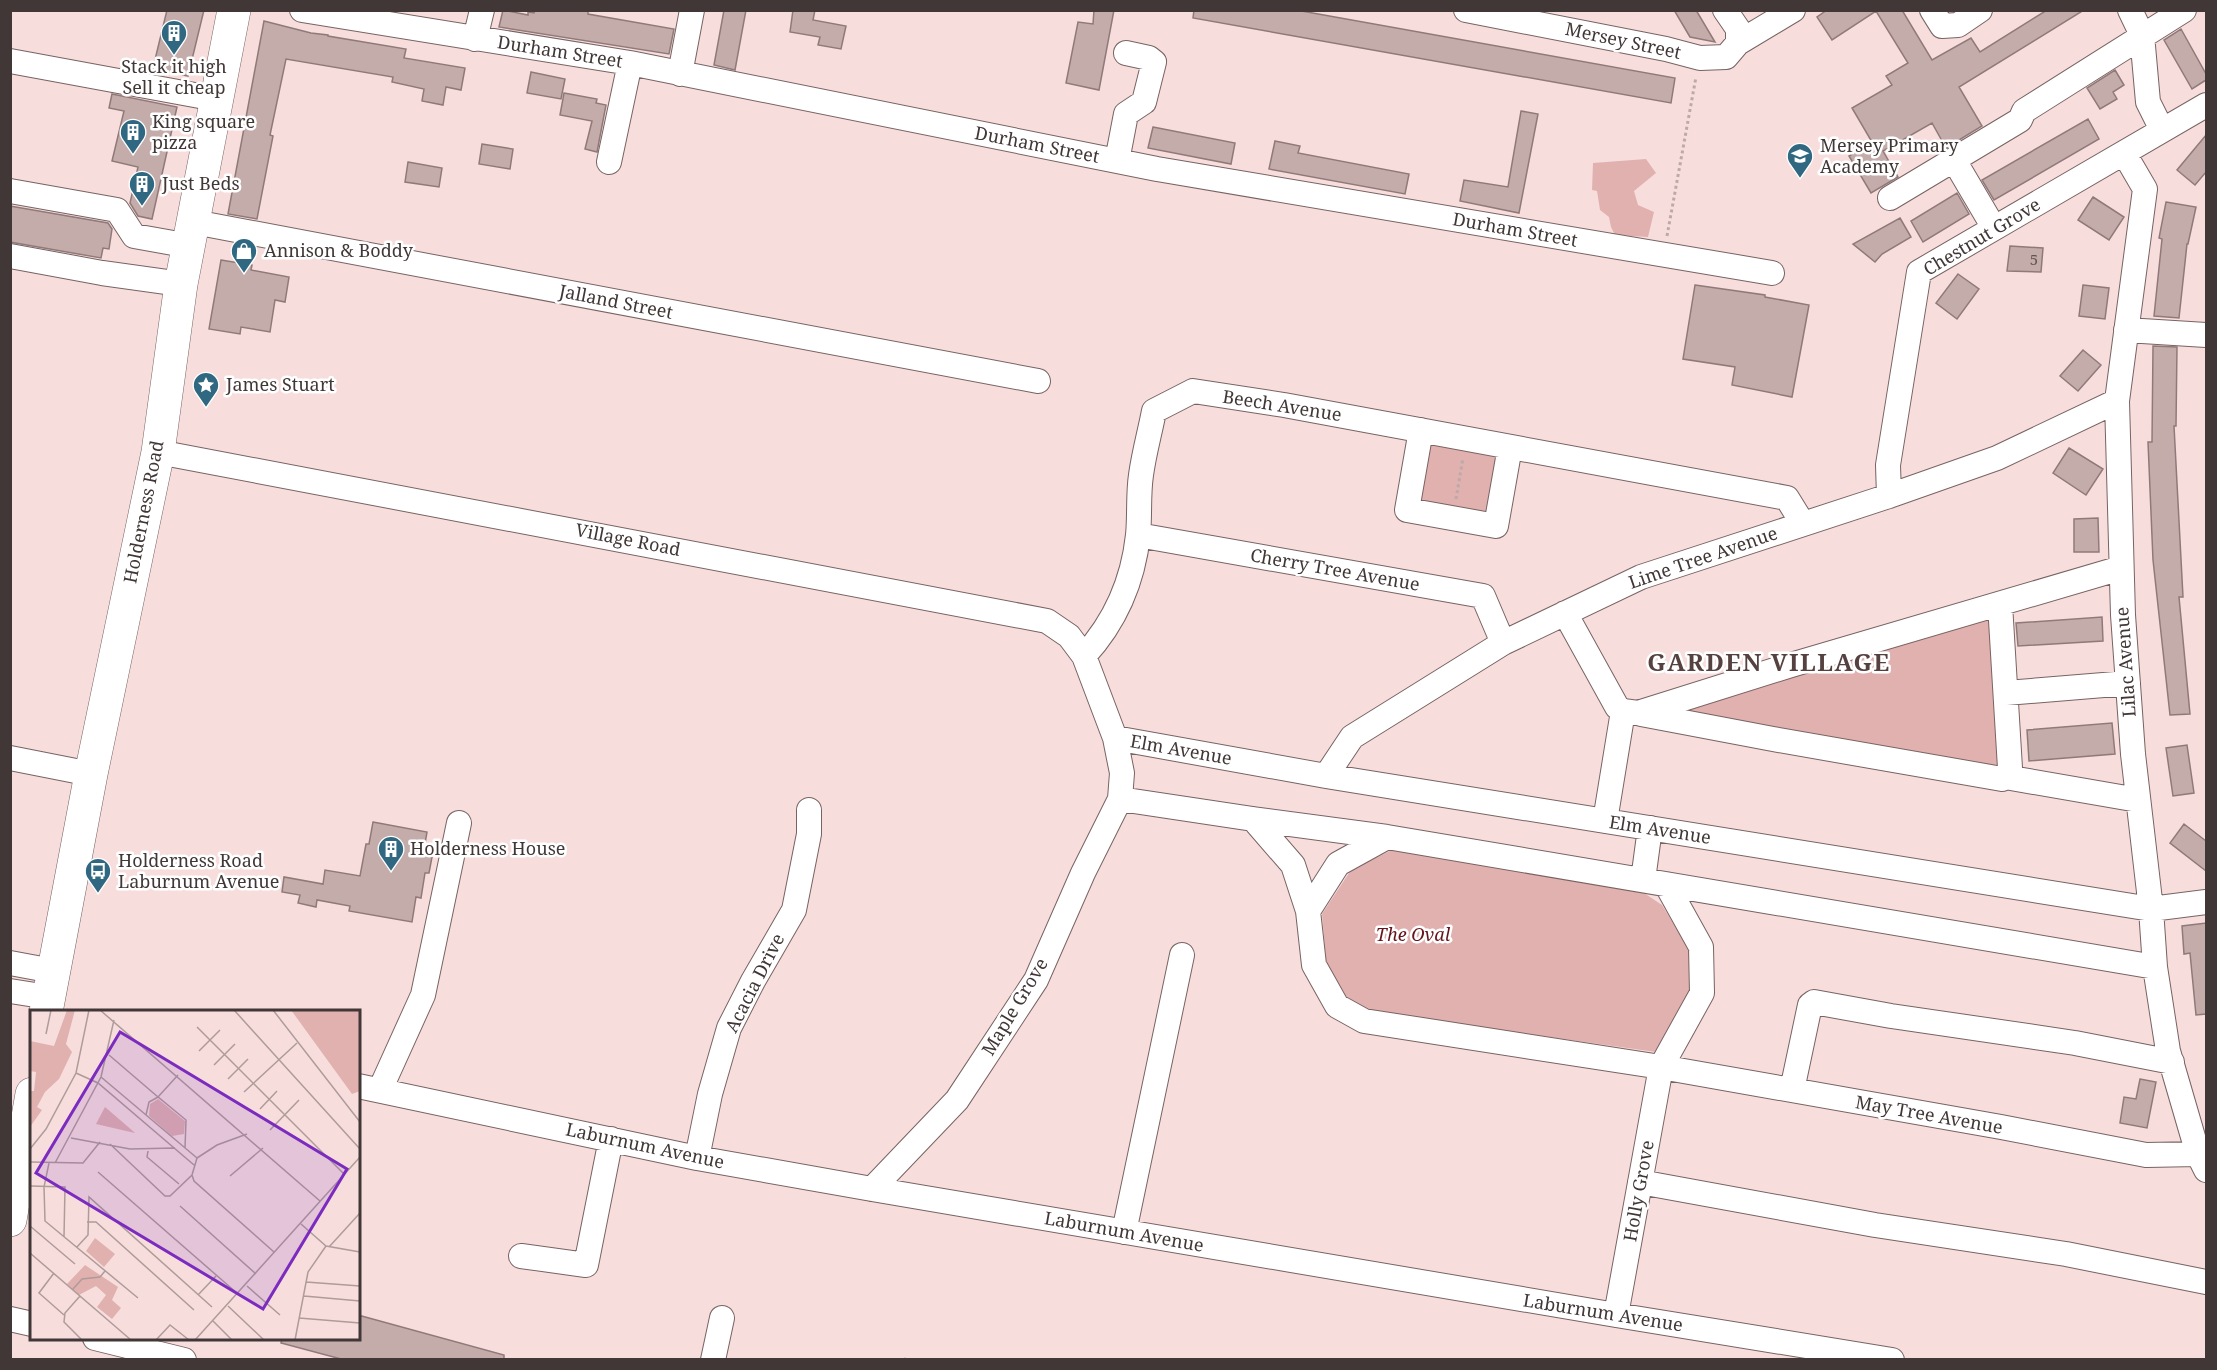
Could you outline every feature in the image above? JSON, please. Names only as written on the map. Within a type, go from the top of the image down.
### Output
[{"type":"highway","name":"Holderness Road","points":[[49,993],[91,774],[158,452],[181,284],[234,10]]},
{"type":"highway","points":[[10,1220],[30,1105]]},
{"type":"street","name":"Durham Street","points":[[302,10],[630,63],[1117,161],[1772,273]]},
{"type":"street","points":[[476,39],[482,10]]},
{"type":"street","points":[[680,74],[692,10]]},
{"type":"street","name":"Mersey Street","points":[[1466,10],[1666,49],[1700,58],[1726,57],[1734,28],[1793,10]]},
{"type":"street","points":[[1937,18],[1958,25],[1980,10]]},
{"type":"street","points":[[2130,10],[2142,35],[2148,102],[2162,130]]},
{"type":"street","points":[[1890,198],[2020,120],[2024,111],[2184,10]]},
{"type":"street","points":[[1117,161],[1126,114],[1144,102],[1154,62],[1149,57],[1126,53]]},
{"type":"street","points":[[10,61],[216,99]]},
{"type":"street","points":[[609,162],[630,63]]},
{"type":"street","name":"Chestnut Grove","points":[[1889,496],[1888,465],[1919,272],[2206,105]]},
{"type":"street","name":"Lilac Avenue","points":[[2124,153],[2145,189],[2117,401],[2121,567],[2128,683],[2155,967],[2172,1062],[2202,1162]]},
{"type":"street","points":[[1954,160],[1994,228]]},
{"type":"street","name":"Jalland Street","points":[[10,191],[117,210],[134,236],[192,234],[1038,381]]},
{"type":"street","points":[[10,256],[102,273],[181,284]]},
{"type":"street","points":[[2126,330],[2206,335]]},
{"type":"street","name":"Beech Avenue","points":[[1084,656],[1100,639],[1114,618],[1132,571],[1138,535],[1140,476],[1154,411],[1192,391],[1284,405],[1787,498],[1803,524]]},
{"type":"street","name":"Lime Tree Avenue","points":[[1326,776],[1352,737],[1503,643],[1565,613],[1641,577],[1889,496],[1997,458],[2117,401]]},
{"type":"street","points":[[1421,430],[1407,510],[1496,526],[1510,447]]},
{"type":"street","name":"Village Road","points":[[158,452],[1047,621],[1069,636],[1084,656]]},
{"type":"street","name":"Cherry Tree Avenue","points":[[1138,535],[1483,596],[1503,643]]},
{"type":"street","points":[[1630,712],[2121,567]]},
{"type":"street","points":[[2000,604],[2010,768],[2008,776],[2005,777]]},
{"type":"street","points":[[1565,613],[1617,707],[1630,712],[1982,776],[2002,779],[2005,777],[2138,800]]},
{"type":"street","points":[[1084,656],[1115,738],[1122,772],[1120,799],[1387,837],[2155,967]]},
{"type":"street","points":[[2006,693],[2128,683]]},
{"type":"street","points":[[1605,821],[1630,712]]},
{"type":"street","name":"Elm Avenue","points":[[1115,738],[1326,776],[2151,909],[2206,902]]},
{"type":"street","points":[[10,758],[91,774]]},
{"type":"street","name":"Maple Grove","points":[[872,1189],[957,1100],[1036,980],[1083,873],[1120,799]]},
{"type":"street","name":"Acacia Drive","points":[[697,1158],[710,1094],[729,1028],[794,910],[809,834],[809,810]]},
{"type":"street","points":[[1253,819],[1293,865],[1308,910],[1314,965],[1337,1006],[1364,1021],[1661,1067],[1702,993],[1701,948],[1655,882],[1650,828]]},
{"type":"street","points":[[369,1088],[423,995],[459,823]]},
{"type":"street","points":[[1308,910],[1338,864],[1387,837]]},
{"type":"street","points":[[1124,1232],[1182,956]]},
{"type":"street","points":[[10,963],[49,993]]},
{"type":"street","points":[[10,991],[49,993]]},
{"type":"street","points":[[1792,1090],[1810,1005],[1814,1002],[1891,1016],[2075,1043],[2172,1062]]},
{"type":"street","name":"May Tree Avenue","points":[[1661,1067],[2146,1155],[2202,1162]]},
{"type":"street","name":"Holly Grove","points":[[1616,1316],[1661,1067]]},
{"type":"street","name":"Laburnum Avenue","points":[[369,1088],[697,1158],[1616,1316],[1892,1359]]},
{"type":"street","points":[[521,1256],[586,1266],[611,1139]]},
{"type":"street","points":[[1640,1182],[1875,1225],[2077,1256],[2206,1282]]},
{"type":"street","points":[[713,1359],[722,1318]]},
{"type":"street","points":[[10,1319],[30,1324]]},
{"type":"street","points":[[103,1340],[184,1359]]},
{"type":"path","points":[[1664,255],[1700,58]]},
{"type":"path","points":[[1452,518],[1467,439]]},
{"type":"green space","points":[[1646,159],[1656,173],[1634,191],[1638,205],[1654,212],[1648,237],[1615,235],[1609,217],[1600,210],[1597,191],[1592,190],[1593,163]]},
{"type":"green space","points":[[1429,442],[1499,455],[1489,514],[1419,502]]},
{"type":"green space","points":[[1991,611],[2001,769],[1684,719],[1680,702]]},
{"type":"green space","name":"The Oval","points":[[1394,849],[1644,893],[1662,905],[1689,949],[1691,989],[1656,1052],[1370,1012],[1346,996],[1326,961],[1322,914],[1351,870]]},
{"type":"building","points":[[167,10],[204,10],[188,76],[153,68]]},
{"type":"building","points":[[503,10],[528,15],[528,12],[534,13],[535,10],[588,10],[588,14],[674,29],[669,54],[499,27]]},
{"type":"building","points":[[724,10],[746,10],[735,70],[714,65]]},
{"type":"building","points":[[793,10],[815,10],[813,20],[846,26],[841,49],[818,45],[820,37],[790,32]]},
{"type":"building","points":[[1094,10],[1114,10],[1099,90],[1066,83],[1078,22],[1093,24]]},
{"type":"building","points":[[1194,10],[1296,10],[1675,78],[1671,103],[1193,18]]},
{"type":"building","points":[[1674,10],[1696,10],[1715,42],[1690,37]]},
{"type":"building","points":[[1827,10],[1902,10],[1932,60],[1971,38],[1980,52],[2047,10],[2084,10],[1959,87],[1982,126],[1946,148],[1932,123],[1883,151],[1898,177],[1871,193],[1849,156],[1872,142],[1852,108],[1892,85],[1886,76],[1908,63],[1876,11],[1832,40],[1817,17]]},
{"type":"building","points":[[264,21],[311,33],[406,49],[404,58],[465,68],[461,90],[446,87],[443,105],[422,101],[424,89],[392,82],[393,77],[286,59],[270,135],[273,136],[257,219],[228,214]]},
{"type":"building","points":[[2181,29],[2206,74],[2206,80],[2192,89],[2164,40]]},
{"type":"building","points":[[2115,70],[2124,85],[2113,92],[2117,99],[2100,109],[2087,88]]},
{"type":"building","points":[[531,72],[565,79],[561,99],[527,93]]},
{"type":"building","points":[[564,93],[597,99],[596,103],[606,105],[597,152],[585,149],[592,121],[560,115]]},
{"type":"building","points":[[112,94],[177,107],[152,219],[138,216],[130,203],[138,167],[112,161],[124,111],[109,108]]},
{"type":"building","points":[[1521,111],[1538,114],[1519,213],[1460,201],[1464,180],[1508,187]]},
{"type":"building","points":[[2088,119],[2099,139],[1994,200],[1982,180]]},
{"type":"building","points":[[1153,127],[1235,143],[1231,164],[1148,148]]},
{"type":"building","points":[[2206,135],[2206,172],[2195,185],[2177,170]]},
{"type":"building","points":[[1275,141],[1300,146],[1298,153],[1409,174],[1405,194],[1269,169]]},
{"type":"building","points":[[482,144],[513,149],[510,169],[479,164]]},
{"type":"building","points":[[408,162],[442,168],[439,187],[405,182]]},
{"type":"building","points":[[1957,193],[1969,214],[1923,242],[1911,221]]},
{"type":"building","points":[[2093,197],[2124,217],[2109,240],[2078,220]]},
{"type":"building","points":[[2166,202],[2196,207],[2187,244],[2179,318],[2154,316],[2162,239],[2159,238]]},
{"type":"building","points":[[10,206],[108,223],[112,229],[109,249],[103,248],[101,258],[10,242]]},
{"type":"building","points":[[1900,218],[1911,237],[1882,254],[1875,262],[1853,244]]},
{"type":"building","points":[[2010,246],[2043,248],[2041,272],[2007,271]]},
{"type":"building","points":[[221,260],[252,265],[251,270],[289,277],[285,302],[275,300],[270,332],[241,327],[240,334],[209,329]]},
{"type":"building","points":[[1958,274],[1979,289],[1957,319],[1936,303]]},
{"type":"building","points":[[1695,285],[1765,295],[1765,297],[1809,305],[1792,397],[1732,385],[1735,367],[1683,359]]},
{"type":"building","points":[[2083,285],[2109,288],[2105,319],[2079,316]]},
{"type":"building","points":[[2153,346],[2177,347],[2176,426],[2174,426],[2183,597],[2179,597],[2190,714],[2170,715],[2153,560],[2148,442],[2152,442]]},
{"type":"building","points":[[2083,350],[2101,365],[2078,391],[2060,376]]},
{"type":"building","points":[[2069,448],[2103,469],[2086,495],[2053,473]]},
{"type":"building","points":[[2098,518],[2099,552],[2074,552],[2074,519]]},
{"type":"building","points":[[2102,617],[2103,641],[2018,646],[2016,623]]},
{"type":"building","points":[[2112,723],[2115,754],[2029,761],[2027,730]]},
{"type":"building","points":[[2187,745],[2194,793],[2173,796],[2166,748]]},
{"type":"building","name":"Holderness House","points":[[373,822],[427,832],[423,855],[432,857],[429,873],[425,873],[421,898],[416,897],[412,922],[349,911],[350,906],[317,900],[316,907],[298,903],[300,895],[282,892],[284,877],[323,884],[325,870],[360,876]]},
{"type":"building","points":[[2184,824],[2206,841],[2206,871],[2170,843]]},
{"type":"building","points":[[2206,923],[2206,1014],[2196,1015],[2190,953],[2184,954],[2182,926]]},
{"type":"building","points":[[2140,1079],[2156,1082],[2147,1128],[2120,1123],[2124,1097],[2136,1099]]},
{"type":"building","points":[[360,1316],[504,1355],[504,1359],[341,1359],[281,1343],[282,1340],[360,1340]]},
{"type":"place","name":"Stack it high Sell it cheap","points":[[174,56]]},
{"type":"place","name":"King square pizza","points":[[133,155]]},
{"type":"place","name":"Mersey Primary Academy","points":[[1800,179]]},
{"type":"place","name":"Just Beds","points":[[142,207]]},
{"type":"place","name":"Annison & Boddy","points":[[244,274]]},
{"type":"place","name":"James Stuart","points":[[206,408]]},
{"type":"place","name":"Holderness House","points":[[391,872]]},
{"type":"place","name":"Holderness Road Laburnum Avenue","points":[[98,894]]},
{"type":"district","name":"GARDEN VILLAGE","points":[[1769,663]]}]
